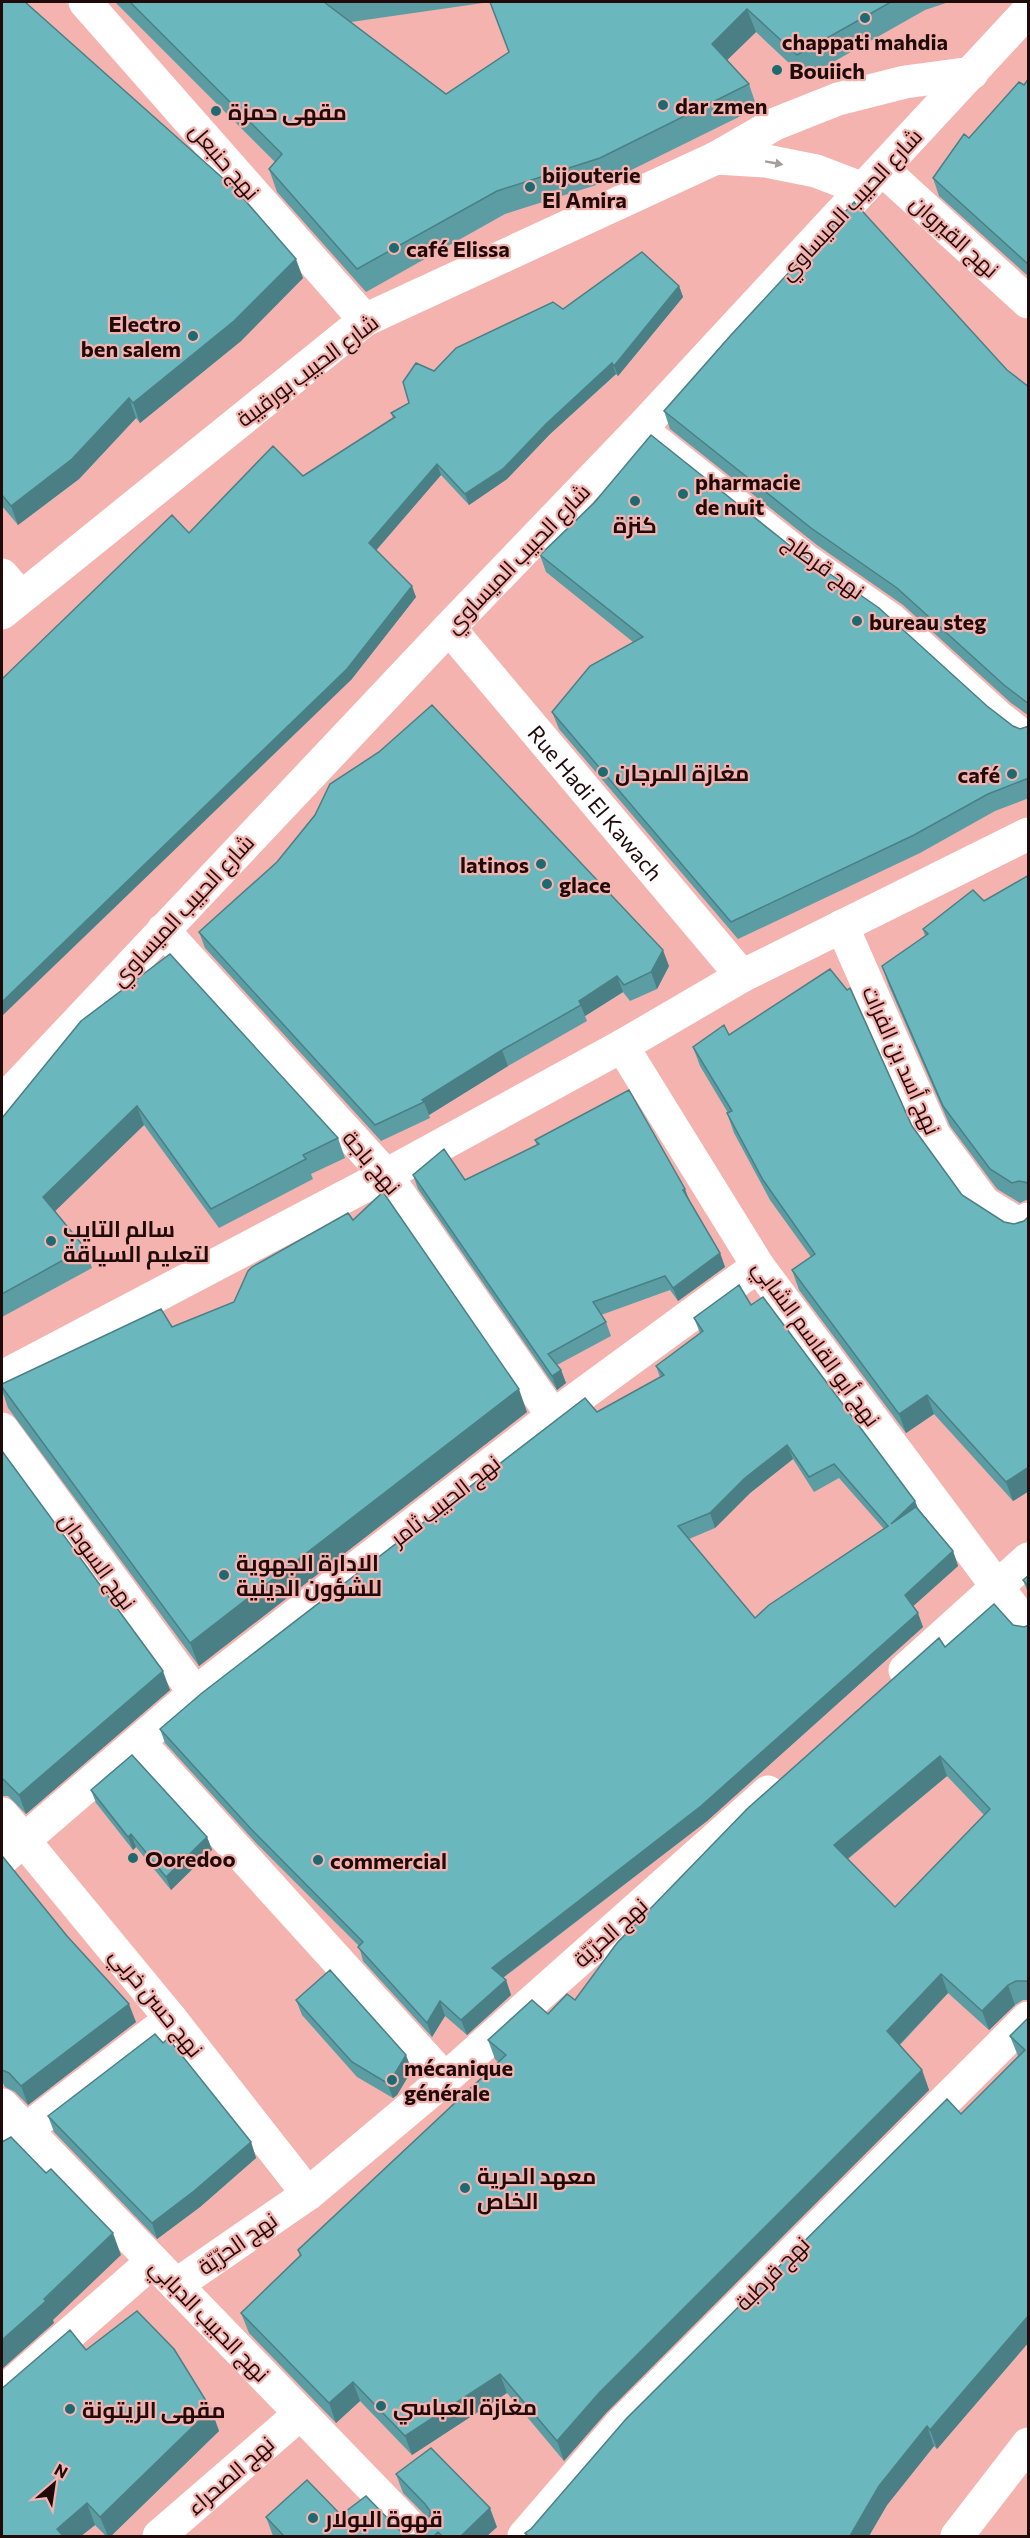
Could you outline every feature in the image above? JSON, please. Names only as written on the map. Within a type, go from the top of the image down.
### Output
[{"type":"street","name":"نهج حنبعل","points":[[85,2],[365,320]]},
{"type":"street","name":"شارع الحبيب الميساوي","points":[[2,1101],[644,425],[1029,11]]},
{"type":"street","name":"شارع الحبيب بورقيبة","points":[[6,597],[365,320],[716,158],[775,124],[838,99],[905,82],[972,73]]},
{"type":"street","name":"شارع الحبيب بورقيبة","points":[[716,158],[766,161],[872,179]]},
{"type":"street","name":"نهج القيروان","points":[[872,179],[1029,302]]},
{"type":"street","name":"Rue Hadi El Kawach","points":[[449,628],[742,976]]},
{"type":"street","points":[[2,1377],[386,1175],[622,1046],[742,976],[1029,834]]},
{"type":"street","name":"نهج أسد بن الفرات","points":[[842,926],[934,1136],[984,1203],[1020,1226],[1029,1219]]},
{"type":"street","name":"نهج باجة","points":[[163,930],[386,1175],[553,1416]]},
{"type":"street","name":"نهج أبو القاسم الشابي","points":[[622,1046],[758,1266],[1029,1628]]},
{"type":"street","name":"نهج الحبيب ثامر","points":[[13,1849],[140,1743],[195,1693],[553,1416],[758,1266]]},
{"type":"street","name":"نهج السودان","points":[[2,1430],[195,1693]]},
{"type":"street","points":[[882,1690],[1029,1559]]},
{"type":"street","points":[[140,1743],[445,2079]]},
{"type":"street","name":"نهج الحرّيّة","points":[[176,2285],[308,2194],[445,2079],[793,1770]]},
{"type":"street","name":"نهج حسن خربي","points":[[2,1814],[13,1849],[171,2019],[308,2194]]},
{"type":"street","name":"نهج قرطبة","points":[[524,2536],[619,2426],[1029,2018]]},
{"type":"street","points":[[13,2138],[171,2019]]},
{"type":"street","name":"نهج الحبيب الدبابي","points":[[2,2105],[13,2138],[153,2261],[419,2536]]},
{"type":"street","points":[[2,2393],[153,2261]]},
{"type":"street","name":"نهج الصحراء","points":[[159,2536],[300,2414]]},
{"type":"street","points":[[957,2536],[1029,2444]]},
{"type":"lane","name":"نهج قرطاج","points":[[644,425],[809,556],[894,615],[1002,713],[1029,733]]},
{"type":"building","points":[[2,2],[25,2],[236,190],[296,259],[234,321],[133,403],[129,398],[72,459],[11,506],[2,495]]},
{"type":"building","points":[[130,2],[324,2],[446,94],[509,52],[490,2],[891,2],[797,55],[747,9],[712,44],[749,84],[600,158],[497,191],[357,269],[269,169],[282,154]]},
{"type":"building","points":[[1029,78],[1029,265],[933,178],[964,134],[969,138],[1019,82],[1024,85]]},
{"type":"building","points":[[854,202],[1007,370],[1029,387],[1029,704],[1004,685],[897,588],[811,528],[664,411]]},
{"type":"building","points":[[642,252],[679,286],[614,366],[612,363],[546,424],[503,469],[465,494],[437,464],[369,543],[412,586],[347,669],[2,1002],[2,679],[172,515],[189,533],[273,446],[303,476],[395,417],[391,413],[409,403],[403,382],[416,363],[434,371],[456,348],[553,302],[563,309]]},
{"type":"building","points":[[651,435],[794,549],[879,608],[987,706],[1013,726],[1020,729],[1029,726],[1029,778],[988,794],[914,835],[731,922],[552,712],[590,666],[643,637],[540,555],[594,503]]},
{"type":"building","points":[[432,705],[663,950],[651,972],[624,985],[617,976],[579,1001],[581,1005],[502,1050],[422,1100],[424,1102],[375,1125],[199,932],[277,862],[315,815],[330,784],[379,752]]},
{"type":"building","points":[[1029,875],[1029,1183],[1019,1181],[1012,1183],[990,1169],[943,1106],[882,966],[928,934],[923,929],[973,890],[984,901]]},
{"type":"building","points":[[170,954],[338,1138],[303,1155],[306,1159],[211,1209],[137,1106],[43,1197],[85,1248],[2,1294],[2,1118],[81,1021]]},
{"type":"building","points":[[830,969],[847,990],[850,988],[912,1126],[962,1195],[1004,1222],[1014,1224],[1024,1221],[1029,1216],[1029,1467],[1006,1482],[927,1395],[899,1414],[792,1270],[815,1254],[763,1180],[727,1113],[732,1111],[693,1047],[724,1025],[729,1035]]},
{"type":"building","points":[[629,1090],[720,1253],[673,1288],[665,1276],[593,1302],[606,1322],[548,1354],[561,1370],[552,1376],[413,1175],[444,1149],[465,1180],[539,1144],[535,1140]]},
{"type":"building","points":[[383,1192],[519,1389],[190,1643],[2,1384],[161,1309],[172,1327],[234,1302],[252,1267],[348,1213],[353,1220]]},
{"type":"building","points":[[739,1285],[751,1305],[763,1297],[915,1501],[891,1524],[916,1507],[953,1551],[905,1595],[918,1613],[701,1806],[492,1968],[506,1980],[461,2020],[440,2001],[427,2023],[358,1947],[363,1942],[251,1829],[160,1729],[202,1693],[585,1398],[597,1412],[664,1375],[656,1366],[703,1331],[694,1318]],"holes":[[[787,1445],[809,1477],[834,1464],[888,1526],[769,1605],[755,1618],[678,1526],[710,1513],[745,1478]]]},
{"type":"building","points":[[2,1451],[163,1671],[19,1795],[2,1778]]},
{"type":"building","points":[[1029,1575],[1029,1587],[1023,1580]]},
{"type":"building","points":[[994,1604],[1013,1625],[1024,1627],[1029,1625],[1029,1982],[1016,1981],[1008,1985],[982,2011],[941,1974],[887,2031],[922,2070],[599,2393],[557,2441],[500,2374],[405,2436],[353,2382],[329,2403],[241,2313],[301,2255],[298,2250],[506,2055],[488,2040],[532,2000],[548,2014],[567,1994],[575,2000],[617,1943],[747,1809],[939,1638],[945,1647]],"holes":[[[940,1756],[990,1809],[895,1907],[834,1845]]]},
{"type":"building","points":[[132,1755],[207,1837],[166,1877],[131,1834],[128,1837],[91,1790]]},
{"type":"building","points":[[2,1857],[67,1936],[129,2004],[21,2086],[9,2073],[2,2070]]},
{"type":"building","points":[[330,1970],[406,2055],[387,2083],[352,2062],[296,2000]]},
{"type":"building","points":[[1029,2017],[1029,2315],[930,2430],[927,2426],[879,2486],[850,2536],[528,2536],[525,2533],[531,2529],[626,2419],[947,2099],[961,2114],[1025,2050],[1010,2036]]},
{"type":"building","points":[[155,2034],[163,2043],[168,2038],[251,2142],[194,2191],[152,2223],[48,2116]]},
{"type":"building","points":[[11,2137],[46,2173],[51,2169],[113,2233],[44,2299],[46,2301],[2,2340],[2,2142]]},
{"type":"building","points":[[137,2311],[174,2349],[211,2409],[100,2517],[87,2503],[57,2529],[63,2536],[2,2536],[2,2388],[70,2330],[86,2350]]},
{"type":"building","points":[[431,2448],[490,2508],[461,2536],[442,2536],[438,2532],[434,2536],[281,2536],[283,2535],[266,2517],[307,2480],[341,2515],[366,2496],[399,2530],[407,2535],[417,2535],[425,2530],[430,2522],[430,2511],[396,2474]]},
{"type":"place","name":"chappati mahdia","points":[[865,18]]},
{"type":"place","name":"Bouiich","points":[[777,70]]},
{"type":"place","name":"dar zmen","points":[[663,105]]},
{"type":"place","name":"مقهى حمزة","points":[[216,111]]},
{"type":"place","name":"bijouterie El Amira","points":[[530,187]]},
{"type":"place","name":"café Elissa","points":[[394,248]]},
{"type":"place","name":"Electro ben salem","points":[[193,336]]},
{"type":"place","name":"pharmacie de nuit","points":[[683,494]]},
{"type":"place","name":"كنزة","points":[[635,501]]},
{"type":"place","name":"bureau steg","points":[[857,621]]},
{"type":"place","name":"مغازة المرجان","points":[[603,772]]},
{"type":"place","name":"café","points":[[1012,774]]},
{"type":"place","name":"latinos","points":[[541,864]]},
{"type":"place","name":"glace","points":[[547,884]]},
{"type":"place","name":"سالم التايب لتعليم السياقة","points":[[51,1241]]},
{"type":"place","name":"الادارة الجهوية للشؤون الدينية","points":[[224,1575]]},
{"type":"place","name":"Ooredoo","points":[[133,1858]]},
{"type":"place","name":"commercial","points":[[318,1860]]},
{"type":"place","name":"mécanique générale","points":[[392,2080]]},
{"type":"place","name":"معهد الحرية الخاص","points":[[465,2188]]},
{"type":"place","name":"مغازة العباسي","points":[[381,2406]]},
{"type":"place","name":"مقهى الزيتونة","points":[[70,2409]]},
{"type":"place","name":"قهوة البولار","points":[[313,2518]]}]
